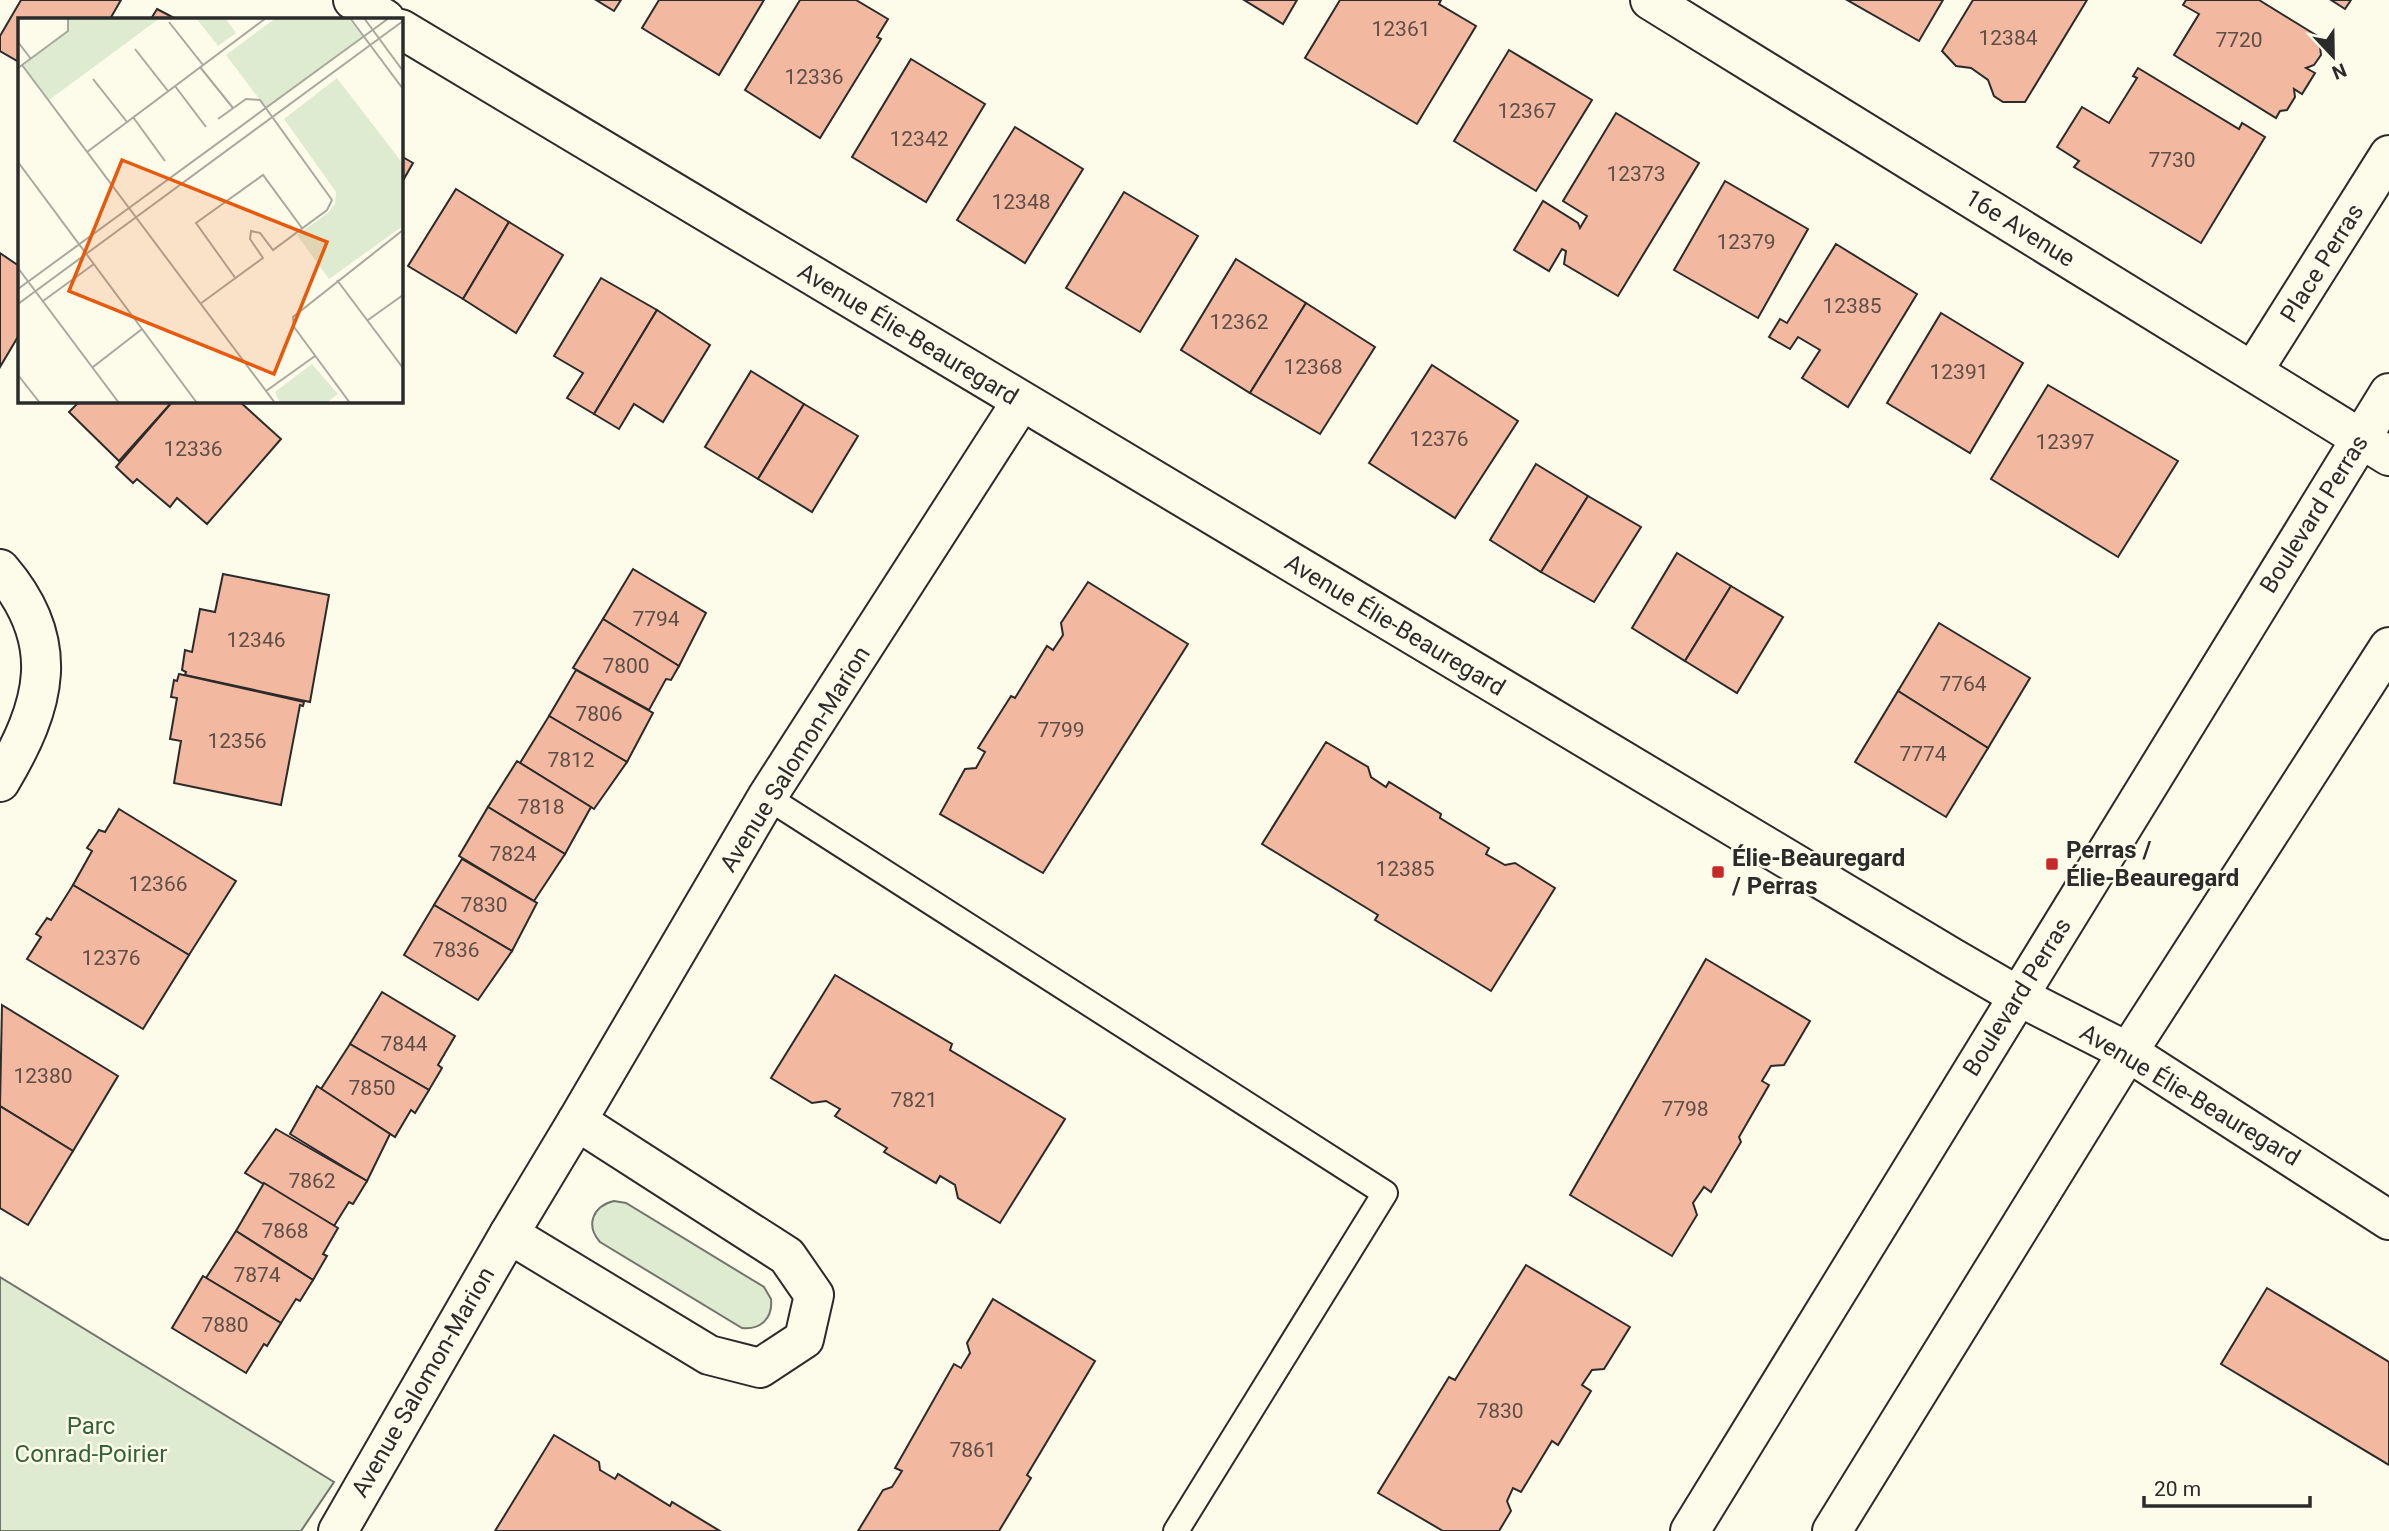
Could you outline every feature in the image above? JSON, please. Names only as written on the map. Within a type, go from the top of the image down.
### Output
[{"type":"street","points":[[353,0],[383,18]]},
{"type":"street","name":"16e Avenue","points":[[1650,0],[2374,447]]},
{"type":"street","name":"Avenue Élie-Beauregard","points":[[402,30],[2018,996],[2128,1052],[2389,1220]]},
{"type":"street","name":"Place Perras","points":[[2253,371],[2389,155]]},
{"type":"street","name":"Boulevard Perras","points":[[1690,1531],[2018,996],[2374,447],[2389,393]]},
{"type":"street","name":"Avenue Salomon-Marion","points":[[338,1531],[509,1234],[768,797],[1021,402]]},
{"type":"street","points":[[0,569],[18,590],[40,639],[40,691],[26,738],[0,782]]},
{"type":"street","points":[[1832,1531],[2128,1052],[2389,647]]},
{"type":"street","points":[[509,1234],[709,1355],[760,1368],[804,1339],[814,1295],[787,1256],[577,1121]]},
{"type":"lane","points":[[768,797],[1385,1193],[1176,1531]]},
{"type":"green space","points":[[614,1201],[626,1203],[764,1287],[771,1299],[768,1317],[760,1325],[742,1328],[600,1242],[593,1229],[594,1217],[601,1207]]},
{"type":"green space","name":"Parc Conrad-Poirier","points":[[0,1277],[334,1482],[301,1531],[0,1531]]},
{"type":"building","points":[[21,0],[121,0],[111,18],[18,18],[18,61],[0,51],[0,36]]},
{"type":"building","points":[[596,0],[621,0],[614,11]]},
{"type":"building","points":[[659,0],[764,0],[719,75],[642,28]]},
{"type":"building","points":[[800,0],[856,0],[888,19],[877,37],[881,39],[820,138],[745,90]]},
{"type":"building","points":[[1244,0],[1297,0],[1283,24]]},
{"type":"building","points":[[1340,0],[1441,0],[1439,4],[1476,26],[1417,124],[1305,58]]},
{"type":"building","points":[[1847,0],[1943,0],[1919,41]]},
{"type":"building","points":[[1973,0],[2087,0],[2025,102],[2003,102],[1994,96],[1988,80],[1971,68],[1956,66],[1942,51]]},
{"type":"building","points":[[2186,0],[2259,0],[2324,40],[2320,46],[2321,55],[2314,65],[2306,68],[2315,73],[2302,94],[2294,89],[2295,97],[2287,110],[2280,111],[2276,118],[2174,55],[2199,14],[2183,5]]},
{"type":"building","points":[[2331,0],[2351,0],[2345,9]]},
{"type":"building","points":[[157,9],[174,18],[152,18]]},
{"type":"building","points":[[1509,50],[1592,100],[1536,191],[1454,141]]},
{"type":"building","points":[[911,59],[985,104],[926,202],[852,157]]},
{"type":"building","points":[[2138,68],[2239,129],[2242,123],[2265,137],[2201,243],[2074,167],[2079,161],[2057,147],[2082,107],[2109,123],[2137,78],[2133,76]]},
{"type":"building","points":[[1616,113],[1699,163],[1618,296],[1564,264],[1566,251],[1562,249],[1549,271],[1514,250],[1543,201],[1578,223],[1580,228],[1587,216],[1563,201]]},
{"type":"building","points":[[1015,127],[1083,169],[1025,263],[957,220]]},
{"type":"building","points":[[402,157],[413,163],[402,182]]},
{"type":"building","points":[[1725,181],[1808,229],[1758,318],[1674,270]]},
{"type":"building","points":[[456,189],[509,222],[463,299],[408,266]]},
{"type":"building","points":[[1124,192],[1198,236],[1140,332],[1066,288]]},
{"type":"building","points":[[509,222],[563,255],[516,333],[463,299]]},
{"type":"building","points":[[1836,244],[1917,294],[1848,407],[1802,378],[1820,350],[1798,337],[1790,349],[1769,337],[1780,319],[1787,323]]},
{"type":"building","points":[[0,253],[18,265],[18,337],[0,367]]},
{"type":"building","points":[[1236,259],[1306,303],[1250,393],[1181,350]]},
{"type":"building","points":[[601,278],[657,310],[594,414],[567,398],[583,373],[554,356]]},
{"type":"building","points":[[1306,303],[1375,347],[1320,434],[1250,393]]},
{"type":"building","points":[[657,310],[710,345],[663,422],[634,404],[619,429],[594,414]]},
{"type":"building","points":[[1941,313],[2023,363],[1970,453],[1887,403]]},
{"type":"building","points":[[1432,365],[1518,421],[1455,518],[1369,463]]},
{"type":"building","points":[[751,371],[804,404],[758,479],[705,447]]},
{"type":"building","points":[[2048,385],[2178,461],[2118,557],[1991,479]]},
{"type":"building","points":[[172,402],[119,461],[69,412],[78,403]]},
{"type":"building","points":[[172,402],[240,402],[281,439],[207,524],[177,498],[170,507],[137,479],[133,483],[116,467]]},
{"type":"building","points":[[804,404],[858,436],[812,512],[758,479]]},
{"type":"building","points":[[1536,464],[1588,496],[1541,572],[1490,540]]},
{"type":"building","points":[[1588,496],[1641,527],[1594,602],[1541,572]]},
{"type":"building","points":[[1677,553],[1731,586],[1685,661],[1632,628]]},
{"type":"building","points":[[633,569],[706,613],[679,666],[603,619]]},
{"type":"building","points":[[223,574],[329,595],[310,702],[185,675],[186,672],[182,670],[185,650],[192,652],[200,609],[215,612]]},
{"type":"building","points":[[1088,582],[1188,644],[1043,873],[940,814],[965,769],[976,768],[985,752],[978,748],[1011,696],[1015,698],[1047,646],[1053,650],[1063,635],[1061,623]]},
{"type":"building","points":[[1731,586],[1783,617],[1737,693],[1685,661]]},
{"type":"building","points":[[603,619],[679,666],[671,680],[666,679],[649,710],[573,668]]},
{"type":"building","points":[[1939,623],[2030,678],[1988,748],[1898,691]]},
{"type":"building","points":[[576,670],[653,713],[627,762],[549,716]]},
{"type":"building","points":[[179,674],[304,702],[303,706],[300,705],[281,805],[174,783],[181,741],[170,739],[177,698],[171,697],[174,680],[177,681]]},
{"type":"building","points":[[1898,691],[1988,748],[1946,817],[1855,762]]},
{"type":"building","points":[[549,716],[627,762],[594,809],[520,763]]},
{"type":"building","points":[[1326,742],[1368,767],[1371,777],[1386,787],[1389,782],[1441,814],[1440,818],[1489,848],[1486,854],[1505,865],[1515,863],[1555,888],[1491,991],[1375,920],[1378,915],[1262,844]]},
{"type":"building","points":[[517,761],[591,807],[565,854],[488,807]]},
{"type":"building","points":[[488,807],[565,854],[534,901],[459,856]]},
{"type":"building","points":[[119,809],[236,881],[189,955],[73,885],[92,851],[87,848],[99,830],[105,832]]},
{"type":"building","points":[[462,859],[537,903],[512,951],[434,905]]},
{"type":"building","points":[[73,885],[189,955],[143,1029],[27,959],[41,937],[36,934],[47,918],[51,920]]},
{"type":"building","points":[[434,905],[512,951],[478,1000],[404,955]]},
{"type":"building","points":[[1706,959],[1810,1021],[1784,1065],[1771,1066],[1762,1081],[1769,1085],[1739,1137],[1741,1142],[1711,1192],[1704,1187],[1693,1203],[1697,1215],[1672,1256],[1570,1195]]},
{"type":"building","points":[[835,975],[952,1044],[950,1050],[1065,1119],[1000,1223],[958,1198],[955,1185],[940,1176],[936,1183],[884,1152],[887,1148],[835,1116],[840,1109],[826,1101],[812,1103],[771,1078]]},
{"type":"building","points":[[382,992],[455,1036],[438,1065],[442,1068],[429,1090],[350,1044]]},
{"type":"building","points":[[2,1005],[118,1076],[73,1151],[0,1106]]},
{"type":"building","points":[[350,1044],[429,1090],[415,1113],[411,1110],[395,1137],[321,1089]]},
{"type":"building","points":[[317,1086],[390,1134],[367,1181],[290,1134]]},
{"type":"building","points":[[0,1106],[73,1151],[28,1225],[0,1208]]},
{"type":"building","points":[[276,1129],[367,1181],[353,1204],[349,1202],[334,1226],[245,1173]]},
{"type":"building","points":[[264,1183],[338,1228],[323,1254],[327,1256],[313,1280],[236,1231]]},
{"type":"building","points":[[236,1231],[313,1280],[300,1301],[296,1299],[281,1323],[206,1278]]},
{"type":"building","points":[[1526,1265],[1630,1327],[1604,1369],[1592,1370],[1582,1385],[1591,1391],[1558,1445],[1552,1441],[1521,1492],[1513,1488],[1507,1501],[1511,1511],[1499,1531],[1443,1531],[1378,1493],[1449,1377],[1455,1380]]},
{"type":"building","points":[[203,1276],[281,1323],[246,1373],[172,1328]]},
{"type":"building","points":[[2267,1288],[2389,1362],[2389,1465],[2221,1364]]},
{"type":"building","points":[[993,1299],[1095,1361],[1027,1475],[1031,1478],[999,1531],[858,1531],[883,1490],[892,1487],[902,1471],[895,1468],[954,1364],[961,1368],[970,1353],[967,1343]]},
{"type":"building","points":[[554,1435],[599,1462],[600,1470],[615,1479],[618,1474],[670,1506],[672,1502],[720,1531],[495,1531]]},
{"type":"place","name":"Perras / Élie-Beauregard","points":[[2052,864]]},
{"type":"place","name":"Élie-Beauregard / Perras","points":[[1718,872]]}]
